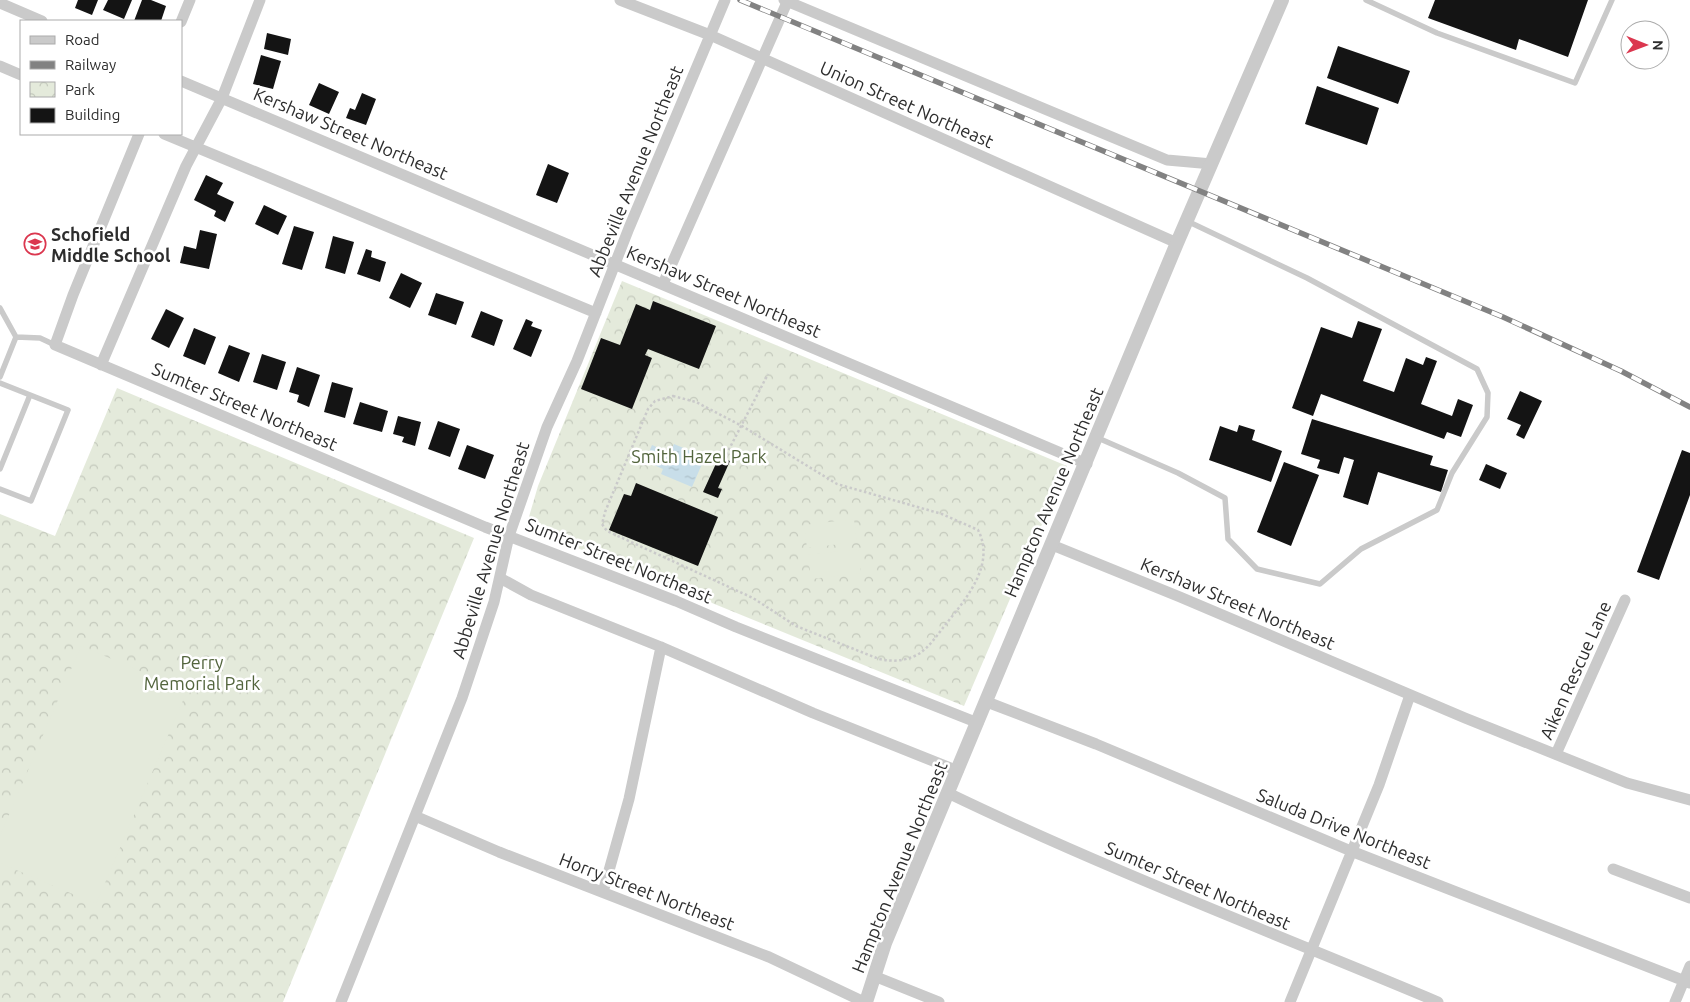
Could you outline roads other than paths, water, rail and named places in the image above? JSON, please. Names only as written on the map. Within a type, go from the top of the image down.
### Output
[{"type":"street","points":[[182,20],[190,0]]},
{"type":"street","points":[[101,365],[195,147],[222,98],[260,0]]},
{"type":"street","name":"Union Street Northeast","points":[[620,0],[710,35],[1178,243]]},
{"type":"street","name":"Abbeville Avenue Northeast","points":[[341,1002],[462,698],[500,578],[509,536],[547,426],[596,313],[629,228],[725,0]]},
{"type":"street","points":[[663,284],[763,59],[786,0],[1167,160],[1212,164]]},
{"type":"street","name":"Hampton Avenue Northeast","points":[[865,1002],[885,943],[1098,438],[1187,221],[1282,0]]},
{"type":"street","points":[[0,3],[40,20]]},
{"type":"street","points":[[0,66],[20,74]]},
{"type":"street","name":"Kershaw Street Northeast","points":[[182,81],[1087,464]]},
{"type":"street","points":[[55,345],[73,295],[139,135]]},
{"type":"street","points":[[166,135],[596,313]]},
{"type":"street","name":"Sumter Street Northeast","points":[[55,345],[509,536],[978,723]]},
{"type":"street","name":"Kershaw Street Northeast","points":[[1052,545],[1180,597],[1438,707],[1556,754]]},
{"type":"street","points":[[500,578],[531,595],[661,647],[813,713],[958,771]]},
{"type":"street","name":"Aiken Rescue Lane","points":[[1556,754],[1624,600]]},
{"type":"street","points":[[603,892],[629,799],[661,647]]},
{"type":"street","points":[[1290,1002],[1379,785],[1410,695]]},
{"type":"street","name":"Saluda Drive Northeast","points":[[987,702],[1096,744],[1351,851],[1687,982]]},
{"type":"street","points":[[1556,754],[1627,783],[1690,800]]},
{"type":"street","name":"Sumter Street Northeast","points":[[948,793],[1044,839],[1438,1002]]},
{"type":"street","name":"Horry Street Northeast","points":[[415,816],[499,852],[769,957],[865,1002]]},
{"type":"street","points":[[1614,869],[1690,898]]},
{"type":"street","points":[[1675,1002],[1687,982],[1690,966]]},
{"type":"street","points":[[874,976],[939,1002]]},
{"type":"lane","points":[[1366,0],[1437,33],[1575,83],[1612,0]]},
{"type":"lane","points":[[1098,438],[1178,473],[1225,498],[1228,539],[1257,569],[1320,584],[1361,549],[1437,510],[1452,473],[1487,417],[1488,393],[1478,369],[1307,278],[1187,221]]},
{"type":"lane","points":[[0,308],[16,337]]},
{"type":"lane","points":[[16,337],[40,338],[55,345]]},
{"type":"lane","points":[[0,377],[16,337]]},
{"type":"lane","points":[[0,383],[68,410],[31,501],[0,489]]},
{"type":"lane","points":[[0,469],[30,394]]},
{"type":"water","points":[[674,444],[705,457],[692,487],[661,474],[663,469],[645,461],[652,445],[670,453]]},
{"type":"railway","points":[[740,0],[1503,317],[1621,371],[1690,407]]},
{"type":"place","name":"Schofield Middle School","points":[[35,244]]},
{"type":"park label","name":"Smith Hazel Park","points":[[699,456]]},
{"type":"park label","name":"Perry Memorial Park","points":[[202,672]]}]
